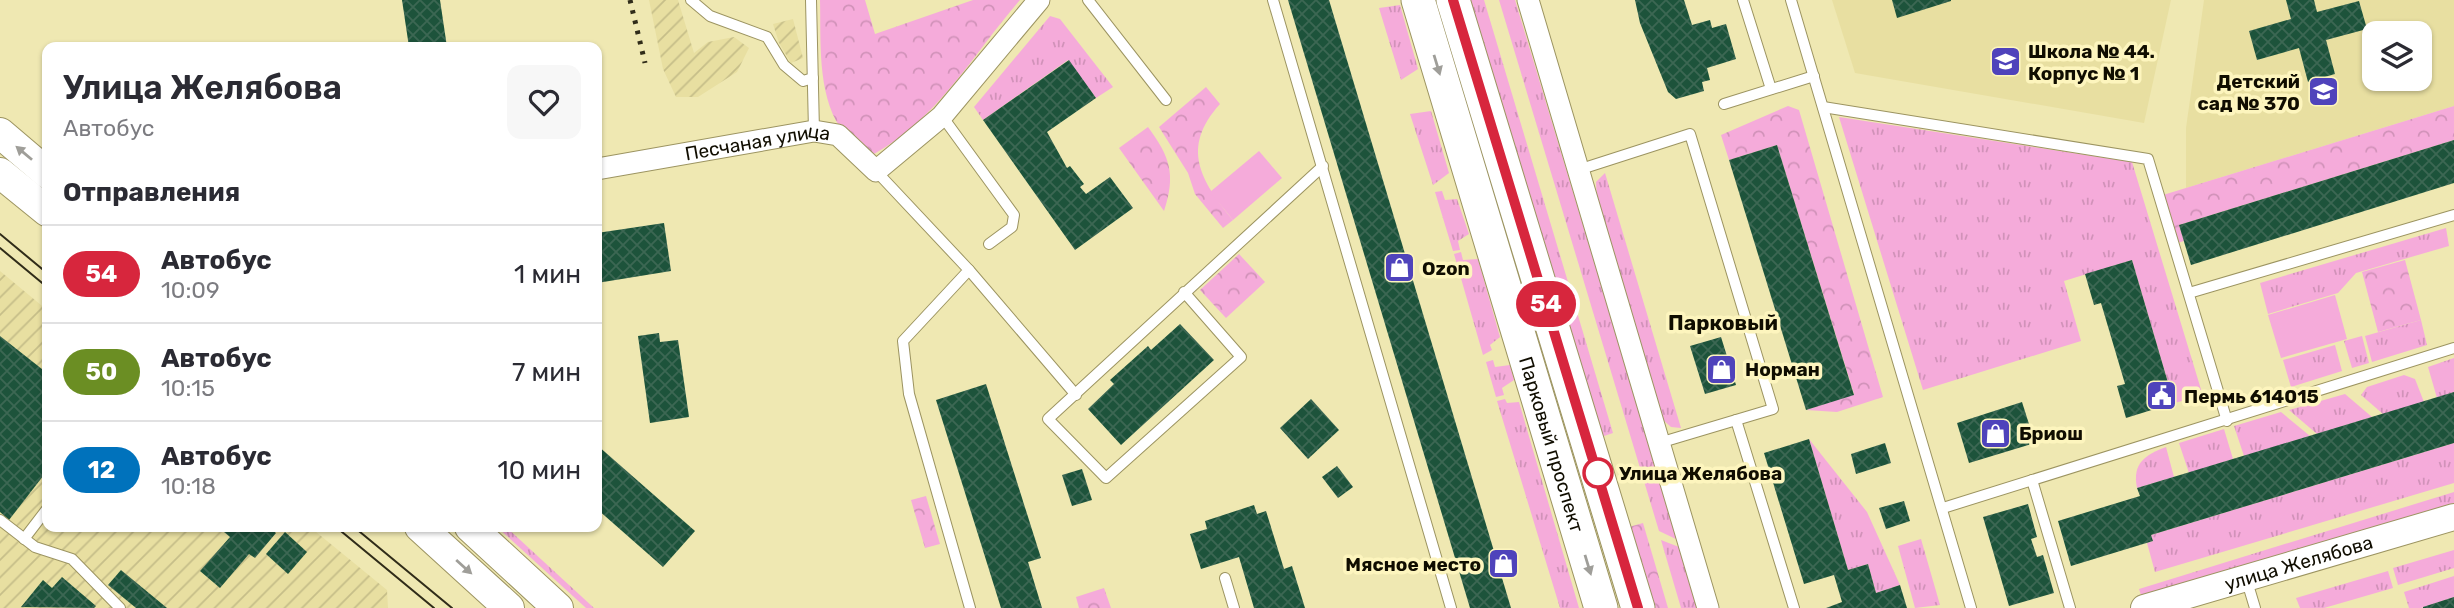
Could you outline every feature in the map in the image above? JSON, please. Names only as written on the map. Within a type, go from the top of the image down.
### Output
[{"type":"main road","name":"Парковый проспект","points":[[1418,0],[1601,608]]},
{"type":"main road","name":"Парковый проспект","points":[[1453,0],[1638,608]]},
{"type":"main road","points":[[0,133],[42,169]]},
{"type":"main road","points":[[0,173],[42,207]]},
{"type":"main road","points":[[425,532],[509,608]]},
{"type":"main road","points":[[475,532],[558,608]]},
{"type":"street","points":[[876,172],[942,116],[1039,0]]},
{"type":"street","points":[[1528,0],[1708,608]]},
{"type":"street","name":"Песчаная улица","points":[[602,168],[814,131],[838,135],[876,172]]},
{"type":"street","name":"улица Желябова","points":[[2151,607],[2454,517]]},
{"type":"lane","points":[[691,0],[710,16],[767,37],[784,65],[803,81],[813,78]]},
{"type":"lane","points":[[811,0],[814,131]]},
{"type":"lane","points":[[1088,0],[1166,100]]},
{"type":"lane","points":[[1273,0],[1451,608]]},
{"type":"lane","points":[[1743,0],[1771,89]]},
{"type":"lane","points":[[1791,0],[1972,608]]},
{"type":"lane","points":[[1724,104],[1814,76]]},
{"type":"lane","points":[[1823,107],[2148,159],[2227,421]]},
{"type":"lane","points":[[942,116],[1014,215],[1012,227],[989,244]]},
{"type":"lane","points":[[1578,170],[1690,134],[1773,409],[1659,443]]},
{"type":"lane","points":[[1184,292],[1241,357],[1106,478],[1048,419],[1184,292],[1323,166]]},
{"type":"lane","points":[[876,172],[969,270],[1076,395]]},
{"type":"lane","points":[[2189,293],[2454,215]]},
{"type":"lane","points":[[969,270],[904,341],[909,394],[970,608]]},
{"type":"lane","points":[[1943,508],[2454,348]]},
{"type":"lane","points":[[1736,420],[1794,608]]},
{"type":"lane","points":[[2032,480],[2070,608]]},
{"type":"lane","points":[[24,539],[42,516]]},
{"type":"lane","points":[[0,520],[35,547],[72,559],[120,608]]},
{"type":"lane","points":[[1225,578],[1234,608]]},
{"type":"lane","points":[[2246,578],[2255,608]]},
{"type":"shaded area","points":[[649,0],[678,0],[694,53],[708,42],[734,37],[749,48],[737,72],[698,97],[676,97],[663,69]]},
{"type":"shaded area","name":"Школа № 44. Корпус № 1","points":[[1832,0],[2171,0],[2144,123],[1855,73]]},
{"type":"shaded area","name":"Детский сад № 370","points":[[2204,0],[2454,0],[2454,106],[2186,188],[2186,128]]},
{"type":"shaded area","points":[[793,19],[803,58],[791,63],[779,43],[773,24]]},
{"type":"shaded area","points":[[0,271],[42,306],[42,532],[316,532],[387,590],[388,608],[0,608]]},
{"type":"green space","points":[[820,0],[865,0],[875,34],[973,0],[1020,0],[936,104],[897,139],[874,154],[843,131],[827,98],[822,65]]},
{"type":"green space","points":[[1464,0],[1484,0],[1613,433],[1595,439]]},
{"type":"green space","points":[[1499,0],[1515,0],[1678,540],[1659,531]]},
{"type":"green space","points":[[1400,5],[1418,69],[1401,80],[1379,8]]},
{"type":"green space","points":[[1050,16],[1060,19],[1113,87],[1096,98],[1068,60],[983,120],[974,107]]},
{"type":"green space","points":[[1206,87],[1220,104],[1208,120],[1198,150],[1204,178],[1233,220],[1223,228],[1195,194],[1188,173],[1159,127]]},
{"type":"green space","points":[[1788,106],[1799,110],[1883,397],[1837,412],[1806,410],[1854,394],[1777,145],[1729,160],[1721,135]]},
{"type":"green space","points":[[2454,106],[2454,140],[2179,225],[2184,241],[2177,243],[2163,195]]},
{"type":"green space","points":[[1431,111],[1449,173],[1433,185],[1410,114]]},
{"type":"green space","points":[[1839,117],[2132,162],[2203,396],[2174,403],[2132,260],[2064,281],[2081,341],[1923,390]]},
{"type":"green space","points":[[1148,127],[1169,166],[1170,186],[1164,211],[1119,148]]},
{"type":"green space","points":[[1259,151],[1282,178],[1233,220],[1210,192]]},
{"type":"green space","points":[[1605,173],[1681,428],[1671,427],[1662,419],[1597,204],[1596,182]]},
{"type":"green space","points":[[1442,191],[1445,200],[1457,199],[1469,234],[1458,241],[1460,250],[1453,251],[1435,192]]},
{"type":"green space","points":[[2446,228],[2449,246],[2356,273],[2338,293],[2268,314],[2260,283]]},
{"type":"green space","points":[[1461,252],[1463,260],[1478,259],[1500,337],[1490,345],[1492,350],[1483,355],[1454,254]]},
{"type":"green space","points":[[1239,254],[1265,282],[1226,318],[1200,290]]},
{"type":"green space","points":[[2405,260],[2421,320],[2378,332],[2362,272]]},
{"type":"green space","points":[[2335,295],[2347,339],[2281,358],[2268,315]]},
{"type":"green space","points":[[2421,320],[2427,345],[2372,362],[2365,336]]},
{"type":"green space","points":[[2362,336],[2369,363],[2352,368],[2344,341]]},
{"type":"green space","points":[[2335,345],[2342,371],[2291,387],[2283,360]]},
{"type":"green space","points":[[2454,358],[2454,392],[2437,398],[2428,367]]},
{"type":"green space","points":[[1493,360],[1495,367],[1510,365],[1514,380],[1502,388],[1504,395],[1496,397],[1486,362]]},
{"type":"green space","points":[[2404,375],[2415,379],[2424,402],[2383,414],[2361,395],[2367,387]]},
{"type":"green space","points":[[2345,394],[2372,417],[2317,434],[2289,410]]},
{"type":"green space","points":[[1505,399],[1507,403],[1519,402],[1579,608],[1560,608],[1497,401]]},
{"type":"green space","points":[[2281,412],[2310,436],[2244,456],[2234,426]]},
{"type":"green space","points":[[2224,429],[2233,459],[2189,473],[2179,443]]},
{"type":"green space","points":[[1809,439],[1867,512],[1900,585],[1876,593],[1868,564],[1848,570]]},
{"type":"green space","points":[[2454,443],[2454,483],[2155,572],[2147,543],[2153,541],[2151,535]]},
{"type":"green space","points":[[2166,447],[2174,477],[2137,488],[2138,466],[2146,457]]},
{"type":"green space","points":[[2454,492],[2454,503],[2142,598],[2139,589]]},
{"type":"green space","points":[[926,496],[940,544],[925,548],[911,500]]},
{"type":"green space","points":[[1643,523],[1668,608],[1646,608],[1622,529]]},
{"type":"green space","points":[[502,532],[511,532],[594,608],[586,608]]},
{"type":"green space","points":[[1921,539],[1940,605],[1915,608],[1898,546]]},
{"type":"green space","points":[[1661,540],[1679,547],[1698,608],[1681,608]]},
{"type":"green space","points":[[2454,550],[2454,568],[2398,585],[2393,568]]},
{"type":"green space","points":[[2388,571],[2393,588],[2324,608],[2300,608],[2296,598]]},
{"type":"green space","points":[[2454,576],[2454,597],[2421,608],[2409,608],[2404,592]]},
{"type":"green space","points":[[1104,588],[1111,608],[1079,608],[1076,597]]},
{"type":"building","points":[[402,0],[440,0],[446,42],[408,42]]},
{"type":"building","points":[[1288,0],[1329,0],[1511,608],[1470,608]]},
{"type":"building","points":[[1635,0],[1684,0],[1692,25],[1710,20],[1712,28],[1726,24],[1736,59],[1707,68],[1710,80],[1702,82],[1704,91],[1676,99],[1668,92],[1640,23]]},
{"type":"building","points":[[1892,0],[1951,0],[1951,1],[1897,18]]},
{"type":"building","points":[[2286,0],[2314,0],[2317,12],[2359,1],[2365,21],[2362,21],[2362,30],[2326,40],[2335,74],[2308,82],[2299,48],[2257,60],[2249,31],[2291,19]]},
{"type":"building","points":[[1069,60],[1096,98],[1047,132],[1067,168],[1070,166],[1084,184],[1080,187],[1086,194],[1110,177],[1133,208],[1075,250],[983,120]]},
{"type":"building","points":[[2454,140],[2454,183],[2191,265],[2179,225]]},
{"type":"building","points":[[1777,145],[1854,395],[1806,410],[1729,160]]},
{"type":"building","points":[[664,223],[671,271],[602,282],[602,232]]},
{"type":"building","points":[[2132,260],[2174,403],[2126,418],[2117,386],[2125,384],[2101,303],[2094,305],[2085,274]]},
{"type":"building","points":[[1180,324],[1214,360],[1121,445],[1088,409],[1114,384],[1110,380],[1148,346],[1151,350]]},
{"type":"building","points":[[659,333],[660,342],[678,340],[689,417],[650,423],[638,336]]},
{"type":"building","points":[[0,336],[42,369],[42,477],[9,520],[0,512]]},
{"type":"building","points":[[1721,337],[1736,385],[1705,394],[1690,346]]},
{"type":"building","points":[[986,384],[1041,558],[1028,562],[1042,608],[1001,608],[936,400]]},
{"type":"building","points":[[2454,392],[2454,443],[2151,535],[2153,541],[2071,566],[2058,521],[2140,496],[2137,488]]},
{"type":"building","points":[[1311,399],[1339,430],[1308,459],[1280,428]]},
{"type":"building","name":"Бриош","points":[[2022,402],[2035,443],[1969,463],[1957,423]]},
{"type":"building","points":[[1809,439],[1848,570],[1868,564],[1876,593],[1900,585],[1907,608],[1826,608],[1842,602],[1834,575],[1804,584],[1764,453]]},
{"type":"building","points":[[1885,443],[1891,463],[1856,474],[1851,454]]},
{"type":"building","points":[[602,449],[695,531],[663,567],[602,513]]},
{"type":"building","points":[[1337,466],[1353,487],[1338,498],[1322,477]]},
{"type":"building","points":[[1082,469],[1092,500],[1072,506],[1062,475]]},
{"type":"building","points":[[1904,501],[1910,521],[1886,529],[1879,508]]},
{"type":"building","points":[[2028,504],[2037,537],[2031,539],[2037,557],[2043,555],[2054,593],[2009,606],[1983,517]]},
{"type":"building","points":[[1254,505],[1257,514],[1266,511],[1284,569],[1292,566],[1305,608],[1254,608],[1239,557],[1201,569],[1190,534],[1207,529],[1205,521]]},
{"type":"building","points":[[224,532],[276,533],[255,558],[249,554],[220,588],[200,571],[230,537]]},
{"type":"building","points":[[285,532],[307,552],[288,574],[266,554]]},
{"type":"building","points":[[121,570],[167,608],[136,608],[108,585]]},
{"type":"building","points":[[62,577],[96,606],[21,607],[43,580],[52,588]]},
{"type":"building","points":[[2454,597],[2454,608],[2423,608],[2423,607]]},
{"type":"tram line","points":[[0,234],[42,269]]},
{"type":"tram line","points":[[0,248],[42,283]]},
{"type":"tram line","points":[[342,532],[434,608]]},
{"type":"tram line","points":[[360,532],[452,608]]},
{"type":"railway","points":[[630,0],[645,63]]},
{"type":"bus line","name":"54","points":[[1453,0],[1638,608]]},
{"type":"place","name":"Школа № 44. Корпус № 1","points":[[2005,62]]},
{"type":"place","name":"Детский сад № 370","points":[[2323,92]]},
{"type":"place","name":"Ozon","points":[[1399,268]]},
{"type":"place","name":"Норман","points":[[1722,369]]},
{"type":"place","name":"Пермь 614015","points":[[2161,396]]},
{"type":"place","name":"Бриош","points":[[1996,433]]},
{"type":"place","name":"Улица Желябова","points":[[1598,473]]},
{"type":"place","name":"Мясное место","points":[[1504,564]]},
{"type":"district","name":"Парковый","points":[[1723,322]]}]
